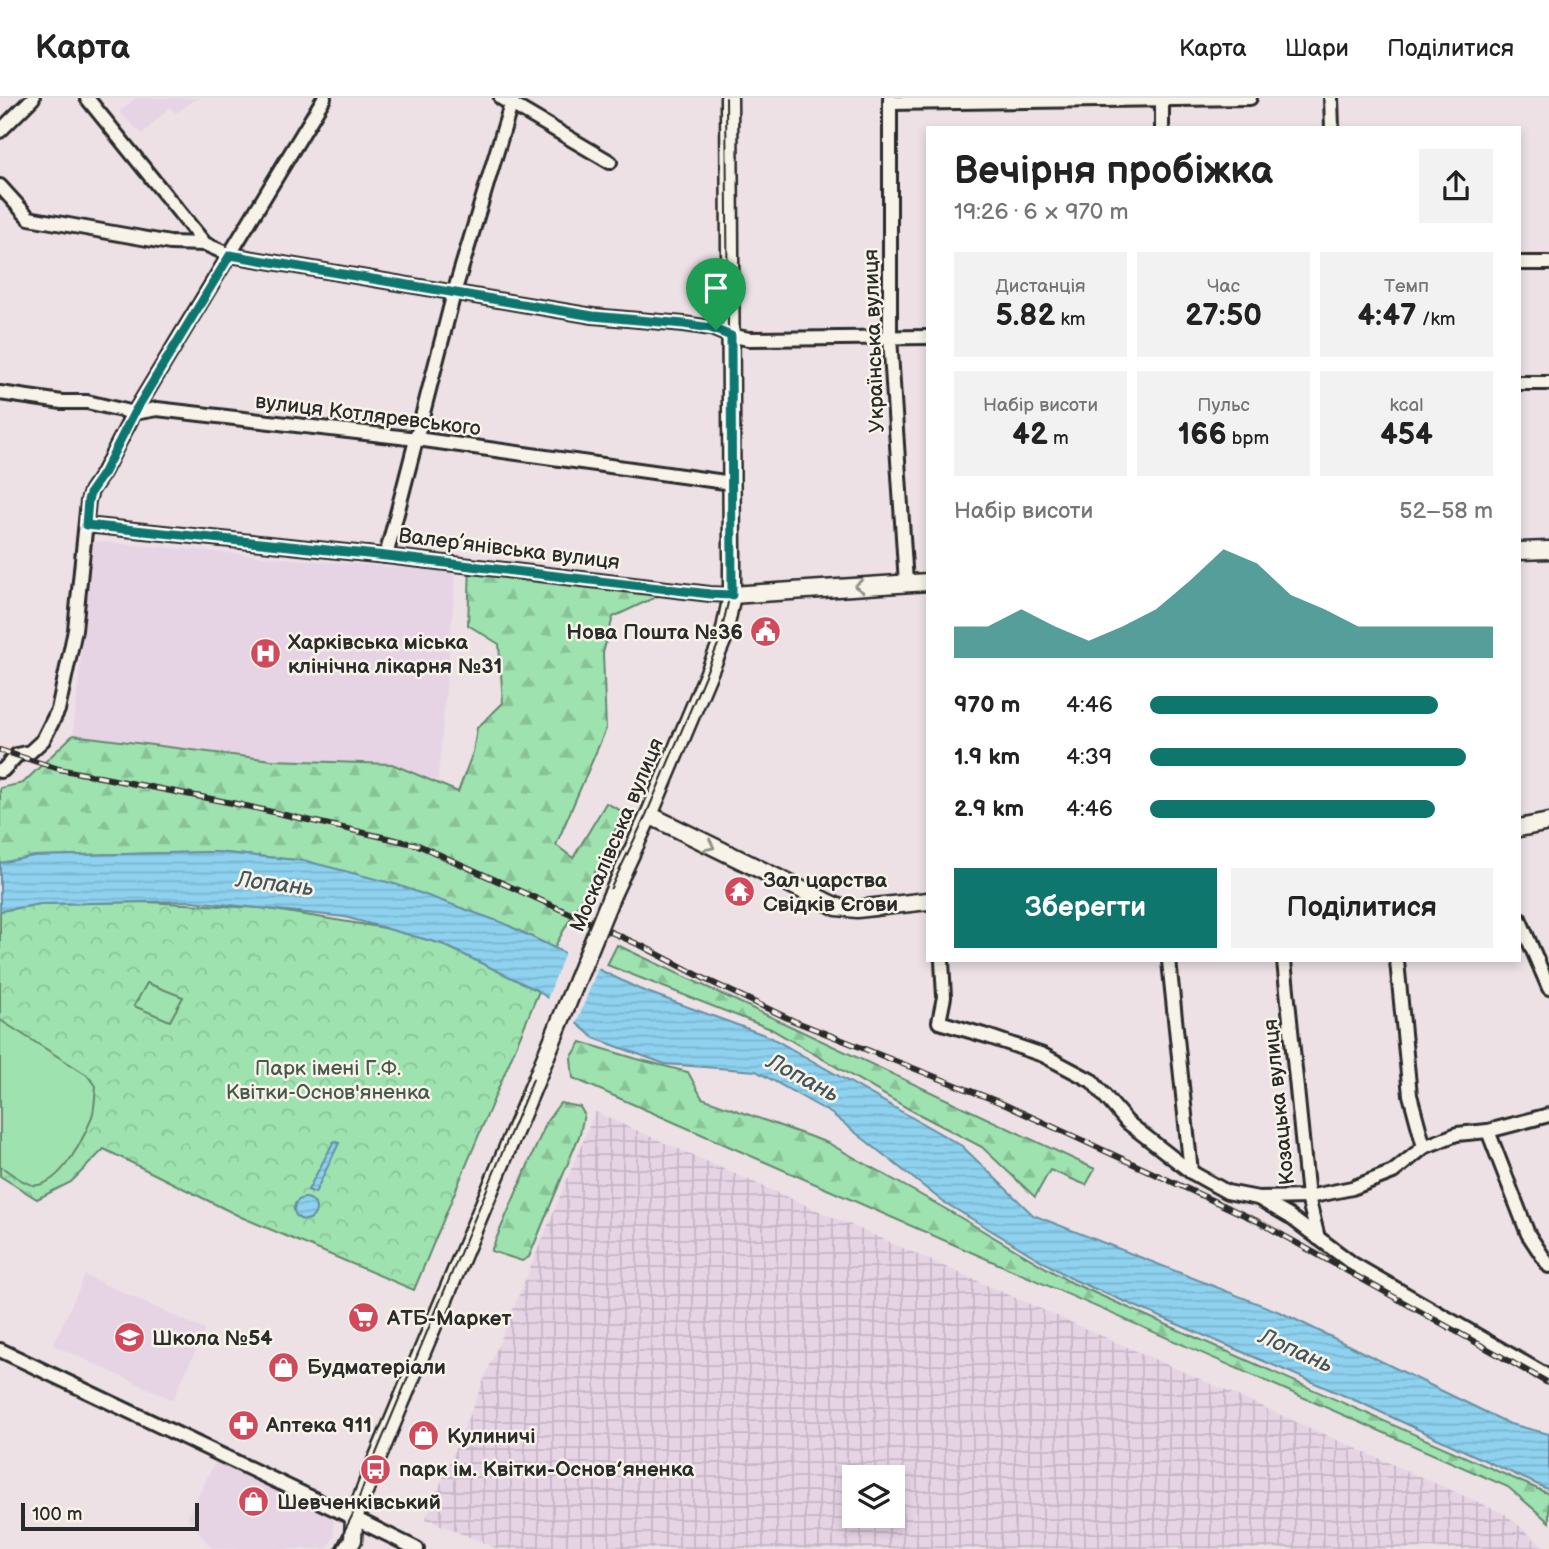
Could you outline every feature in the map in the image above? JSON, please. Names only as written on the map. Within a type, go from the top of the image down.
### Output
[{"type":"street","points":[[0,131],[33,98]]},
{"type":"street","points":[[87,98],[205,244]]},
{"type":"street","points":[[5,763],[17,755],[30,752],[43,740],[58,710],[75,630],[91,491],[103,474],[134,413],[324,98]]},
{"type":"street","name":"Москалівська вулиця","points":[[347,1549],[353,1540],[354,1518],[372,1471],[611,897],[649,815],[723,639],[732,595],[729,98]]},
{"type":"street","points":[[890,100],[1250,98]]},
{"type":"street","points":[[1331,98],[1332,126]]},
{"type":"street","points":[[1162,99],[1163,126]]},
{"type":"street","points":[[386,556],[454,293],[508,100],[610,162]]},
{"type":"street","name":"Українська вулиця","points":[[890,100],[890,337],[906,583]]},
{"type":"street","points":[[0,186],[29,218],[170,243],[205,244],[230,255],[593,316],[684,324],[711,328],[731,336],[749,339],[926,337]]},
{"type":"street","points":[[1521,263],[1549,263]]},
{"type":"street","points":[[1521,383],[1549,383]]},
{"type":"street","name":"вулиця Котляревського","points":[[0,393],[62,402],[87,402],[134,413],[157,409],[417,439],[732,483]]},
{"type":"street","name":"Валер’янівська вулиця","points":[[86,525],[386,556],[710,594],[732,595],[926,582]]},
{"type":"street","points":[[1521,551],[1549,550]]},
{"type":"street","points":[[649,815],[836,908],[858,909],[926,901]]},
{"type":"street","points":[[1521,828],[1549,822]]},
{"type":"street","points":[[1521,923],[1549,988]]},
{"type":"street","points":[[942,962],[944,998],[939,1022],[1043,1055],[1092,1081],[1127,1122],[1191,1172],[1227,1192],[1258,1198],[1308,1197],[1352,1188],[1393,1172],[1424,1147],[1457,1134],[1488,1130],[1549,1115]]},
{"type":"street","points":[[1169,962],[1191,1172]]},
{"type":"street","name":"Козацька вулиця","points":[[1284,962],[1308,1197],[1318,1238]]},
{"type":"street","points":[[1396,962],[1410,1095],[1424,1147]]},
{"type":"street","points":[[1488,1130],[1528,1234],[1549,1266]]},
{"type":"street","points":[[1258,1198],[1289,1216],[1353,1265],[1549,1377]]},
{"type":"street","points":[[0,1350],[417,1549]]},
{"type":"shaded area","points":[[136,98],[198,98],[176,113],[170,107],[142,134],[119,112]]},
{"type":"shaded area","name":"Харківська міська клінічна лікарня №31","points":[[93,541],[456,573],[438,780],[73,735]]},
{"type":"shaded area","points":[[595,1112],[1505,1514],[1547,1549],[498,1549],[426,1519]]},
{"type":"shaded area","name":"Школа №54","points":[[85,1275],[205,1330],[173,1400],[53,1345]]},
{"type":"shaded area","name":"Шевченківський","points":[[217,1459],[333,1511],[334,1536],[327,1549],[212,1549],[187,1517]]},
{"type":"green space","points":[[470,565],[603,581],[658,596],[613,617],[603,653],[606,729],[556,845],[573,858],[606,803],[624,812],[590,883],[554,948],[503,923],[306,861],[215,852],[37,856],[0,864],[0,788],[23,783],[73,735],[272,760],[392,764],[458,792],[473,752],[477,728],[503,703],[499,644],[468,625]]},
{"type":"green space","name":"Парк імені Г.Ф. Квітки-Основ'яненка","points":[[146,902],[262,908],[385,928],[442,944],[539,991],[414,1290],[241,1217],[104,1149],[71,1182],[37,1199],[0,1176],[0,911],[40,904]]},
{"type":"green space","points":[[617,945],[1095,1169],[1086,1185],[1050,1170],[1035,1197],[982,1147],[909,1109],[771,1029],[607,965]]},
{"type":"green space","points":[[147,983],[183,997],[170,1021],[134,1006]]},
{"type":"green space","points":[[0,1020],[87,1075],[96,1086],[93,1113],[85,1134],[62,1169],[43,1184],[29,1184],[0,1166]]},
{"type":"green space","points":[[581,1042],[688,1072],[702,1098],[828,1143],[1070,1282],[1549,1494],[1549,1522],[1508,1487],[573,1078],[571,1058]]},
{"type":"green space","points":[[560,1103],[580,1107],[584,1114],[580,1134],[529,1257],[522,1261],[491,1251],[547,1121]]},
{"type":"water","name":"Лопань","points":[[215,852],[306,861],[395,884],[503,923],[639,989],[770,1037],[962,1146],[1033,1215],[1282,1313],[1510,1424],[1549,1434],[1549,1490],[1359,1402],[1072,1279],[942,1201],[832,1114],[756,1071],[665,1064],[594,1038],[539,991],[442,944],[345,917],[191,901],[40,904],[0,911],[0,863],[34,856]]},
{"type":"water","points":[[334,1141],[339,1143],[315,1193],[308,1190]]},
{"type":"water","points":[[305,1198],[313,1201],[316,1209],[313,1217],[305,1220],[297,1217],[294,1209],[297,1201]]},
{"type":"pier","points":[[566,950],[599,965],[575,1027],[546,1002]]},
{"type":"tram line","points":[[335,1549],[352,1516],[607,896],[646,815],[719,642],[729,598],[730,557],[726,98]]},
{"type":"railway","points":[[0,750],[59,769],[237,804],[418,845],[644,947],[794,1021],[999,1102],[1257,1221],[1549,1383]]},
{"type":"place","name":"Нова Пошта №36","points":[[766,632]]},
{"type":"place","name":"Харківська міська клінічна лікарня №31","points":[[265,654]]},
{"type":"place","name":"Зал царства Свідків Єгови","points":[[740,892]]},
{"type":"place","name":"АТБ-Маркет","points":[[364,1318]]},
{"type":"place","name":"Школа №54","points":[[129,1338]]},
{"type":"place","name":"Будматеріали","points":[[284,1367]]},
{"type":"place","name":"Аптека 911","points":[[243,1425]]},
{"type":"place","name":"Кулиничі","points":[[424,1436]]},
{"type":"place","name":"парк ім. Квітки-Основ’яненка","points":[[376,1469]]},
{"type":"place","name":"Шевченківський","points":[[254,1502]]},
{"type":"route","points":[[230,255],[593,316],[684,324],[716,330],[731,336],[732,595],[86,525],[91,491],[103,474],[134,413],[230,255]]}]
